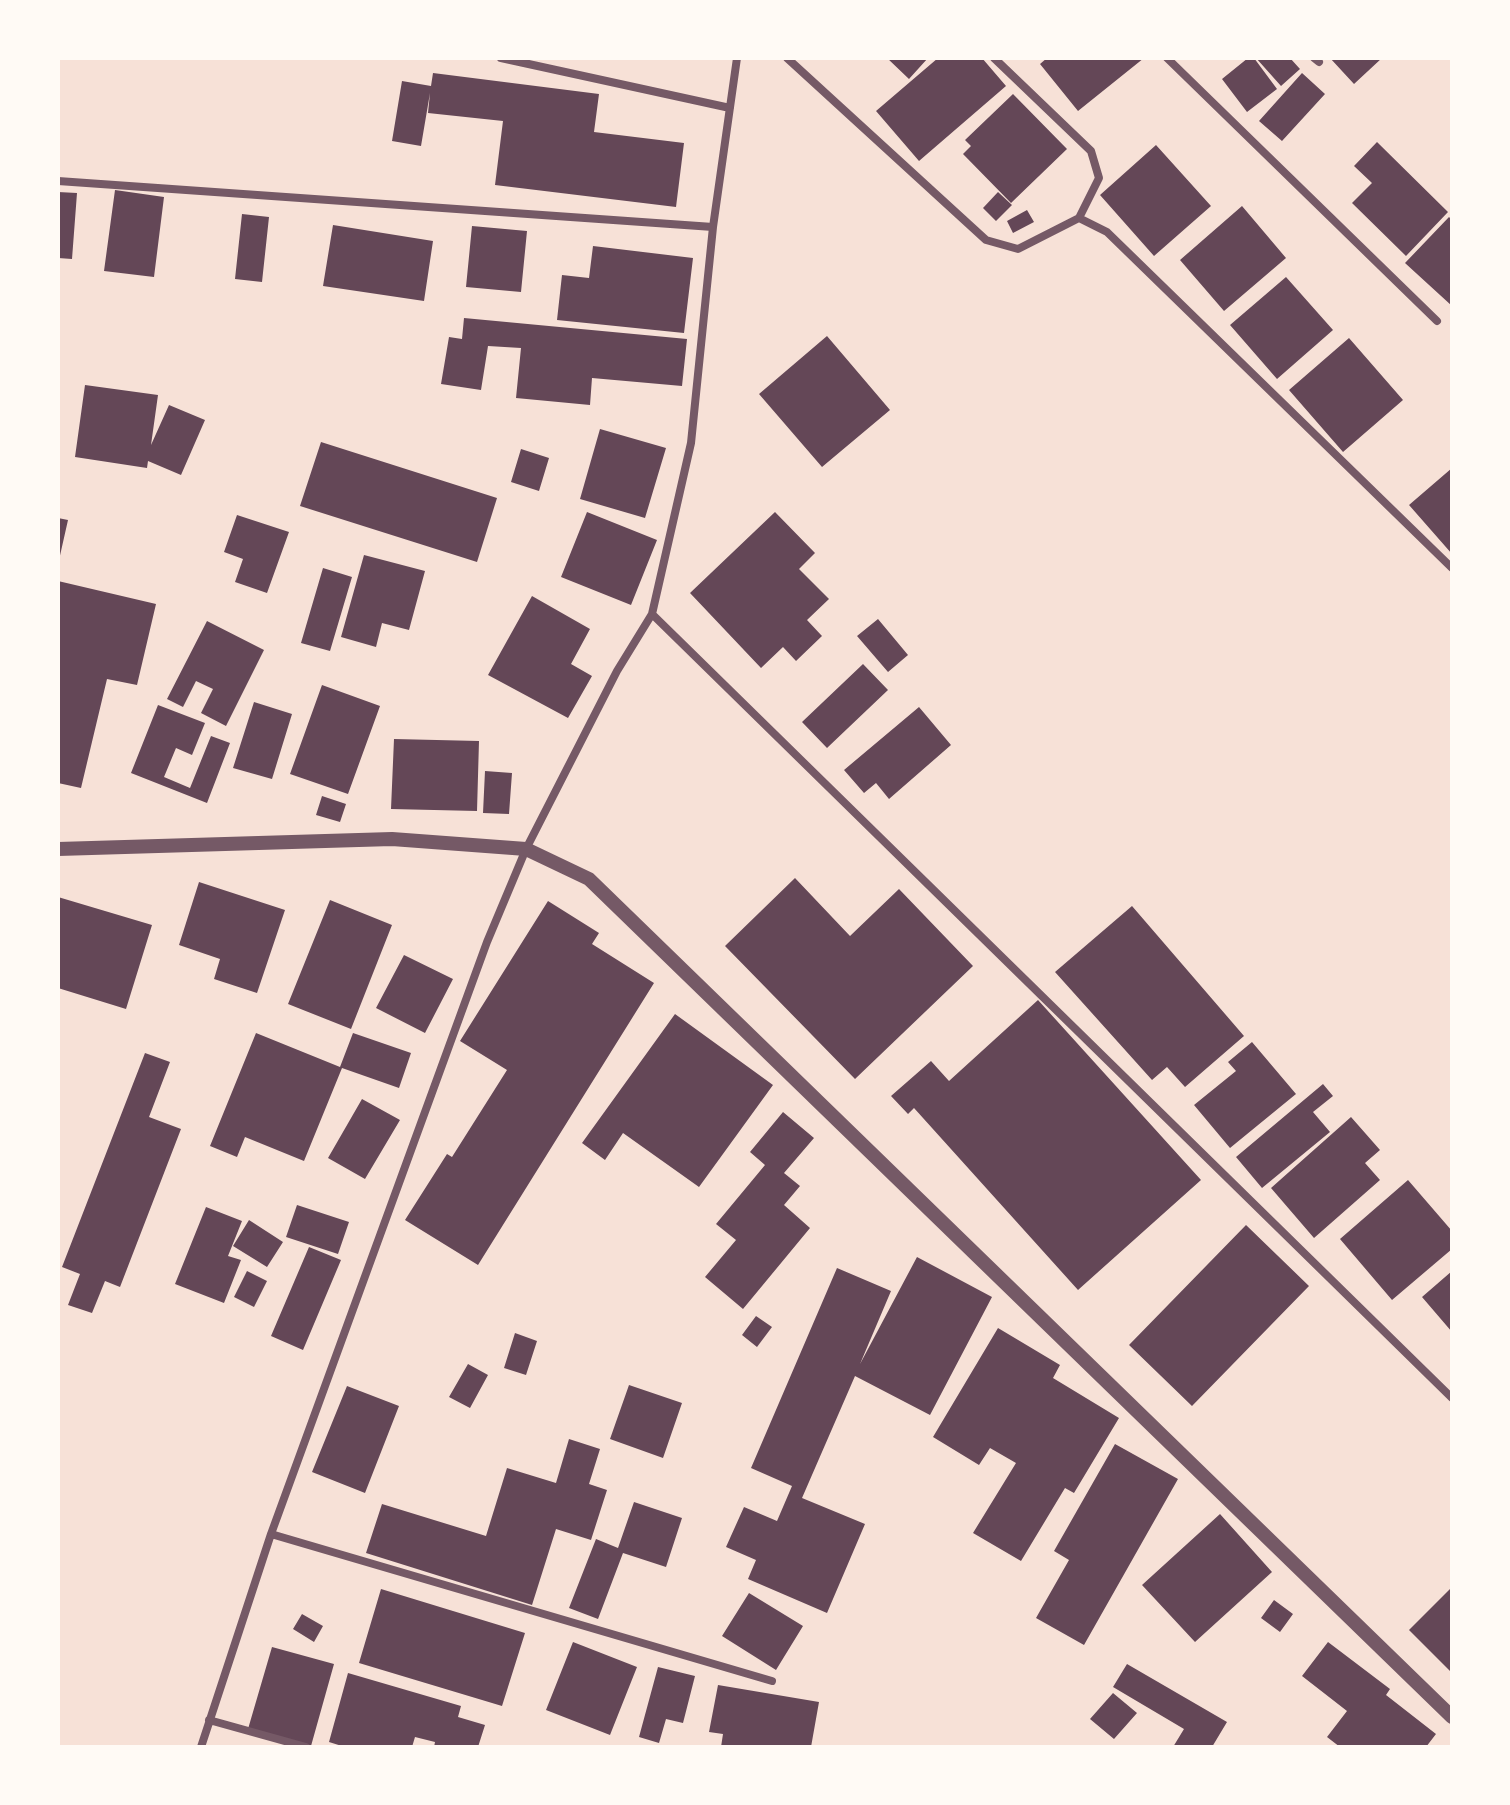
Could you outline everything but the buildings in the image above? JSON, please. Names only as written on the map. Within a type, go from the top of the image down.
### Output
[{"type":"street","points":[[501,58],[730,108]]},
{"type":"street","points":[[201,1747],[271,1534],[487,942],[526,849],[617,671],[652,614],[691,443],[713,227],[737,58]]},
{"type":"street","points":[[787,58],[986,240],[1018,249],[1079,218],[1099,178],[1091,151],[994,58]]},
{"type":"street","points":[[1167,58],[1437,321]]},
{"type":"street","points":[[58,181],[713,227]]},
{"type":"street","points":[[1079,218],[1107,232],[1452,568]]},
{"type":"street","points":[[652,614],[1452,1398]]},
{"type":"street","points":[[58,849],[392,839],[526,849],[589,879],[1452,1717]]},
{"type":"street","points":[[271,1534],[772,1681]]},
{"type":"street","points":[[209,1720],[306,1747]]}]
